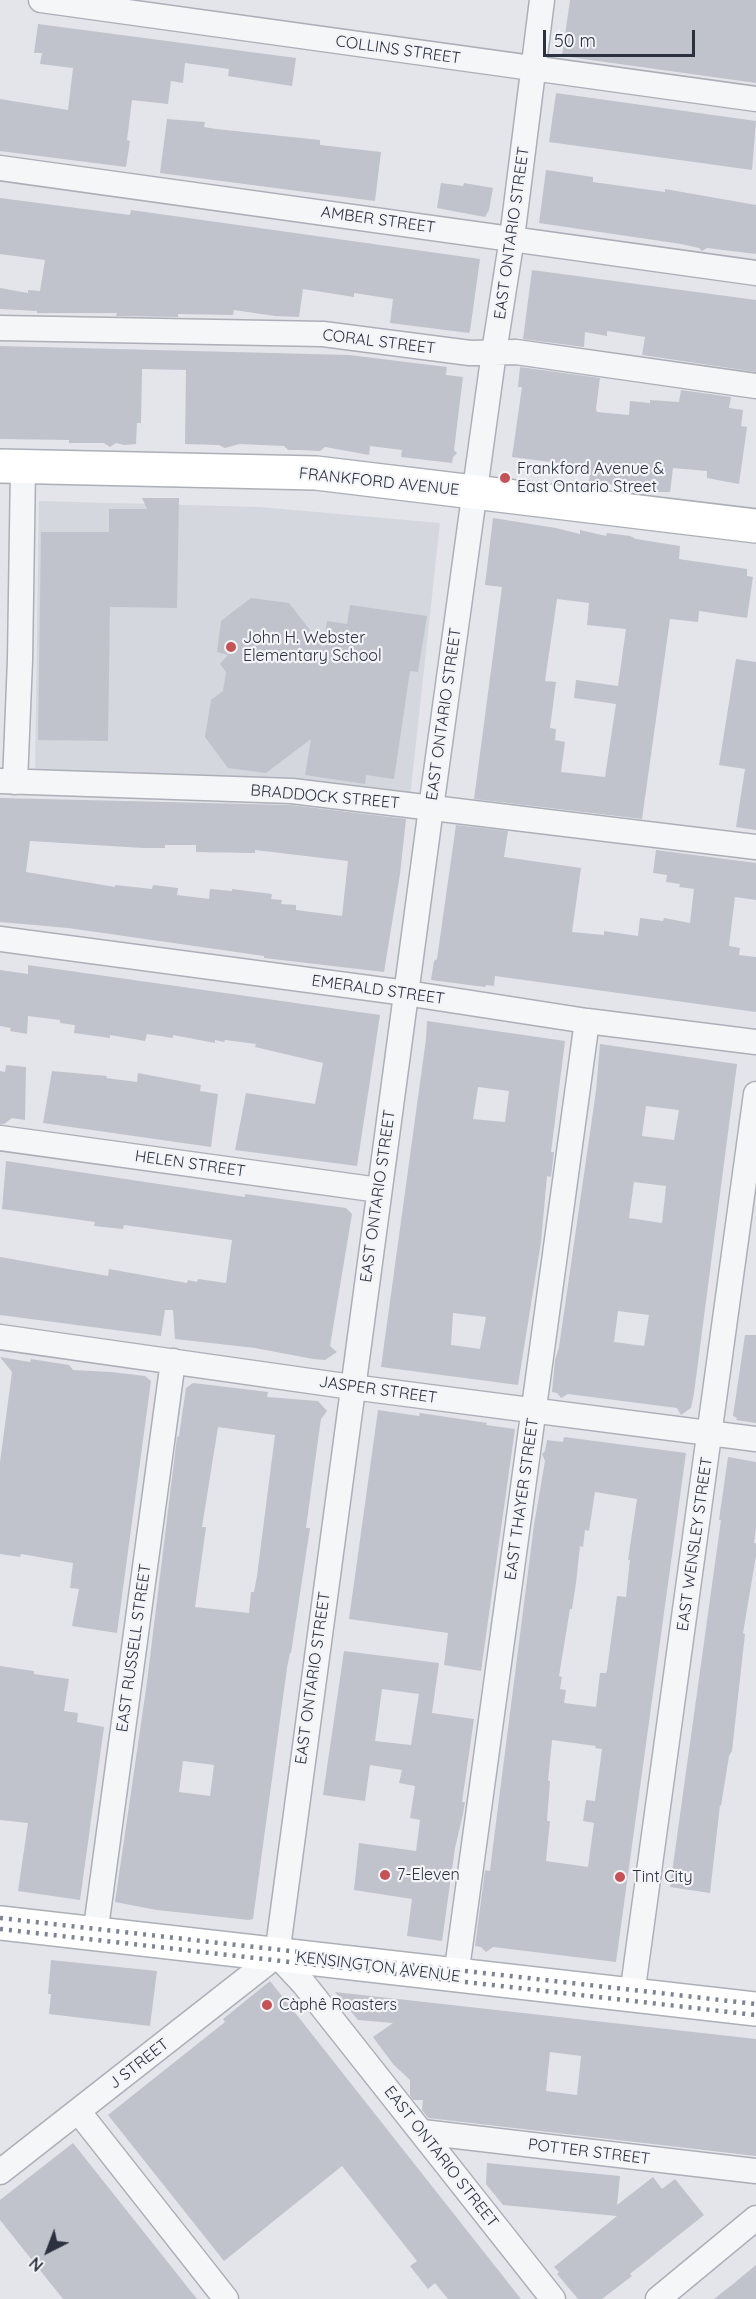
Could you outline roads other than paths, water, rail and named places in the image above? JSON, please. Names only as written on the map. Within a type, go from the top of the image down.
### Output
[{"type":"street","name":"COLLINS STREET","points":[[41,0],[756,99]]},
{"type":"street","name":"EAST ONTARIO STREET","points":[[542,0],[512,238],[474,493],[277,1955],[304,1984],[554,2299]]},
{"type":"street","name":"AMBER STREET","points":[[0,168],[756,273]]},
{"type":"street","name":"CORAL STREET","points":[[0,328],[323,334],[470,353],[516,352],[756,386]]},
{"type":"street","name":"FRANKFORD AVENUE","points":[[12,467],[316,473],[756,526]]},
{"type":"street","points":[[8,782],[12,467]]},
{"type":"street","name":"BRADDOCK STREET","points":[[8,782],[292,791],[756,847]]},
{"type":"street","name":"EMERALD STREET","points":[[0,939],[406,993],[587,1022],[756,1042]]},
{"type":"street","name":"EAST THAYER STREET","points":[[456,1976],[587,1022]]},
{"type":"street","name":"EAST WENSLEY STREET","points":[[632,1995],[756,1094]]},
{"type":"street","name":"HELEN STREET","points":[[0,1138],[379,1191]]},
{"type":"street","name":"JASPER STREET","points":[[0,1337],[352,1387],[756,1439]]},
{"type":"street","name":"EAST RUSSELL STREET","points":[[95,1935],[173,1361]]},
{"type":"street","name":"KENSINGTON AVENUE","points":[[0,1923],[756,2009]]},
{"type":"street","name":"J STREET","points":[[0,2172],[277,1955]]},
{"type":"street","points":[[78,2111],[226,2299]]},
{"type":"street","name":"POTTER STREET","points":[[422,2132],[756,2171]]},
{"type":"street","points":[[657,2299],[756,2218]]},
{"type":"railway","points":[[0,1918],[756,2004]]},
{"type":"railway","points":[[0,1929],[756,2015]]},
{"type":"place","name":"Frankford Avenue & East Ontario Street","points":[[505,478]]},
{"type":"place","name":"John H. Webster Elementary School","points":[[231,647]]},
{"type":"place","name":"7-Eleven","points":[[385,1875]]},
{"type":"place","name":"Tint City","points":[[620,1877]]},
{"type":"place","name":"Càphê Roasters","points":[[267,2005]]}]
